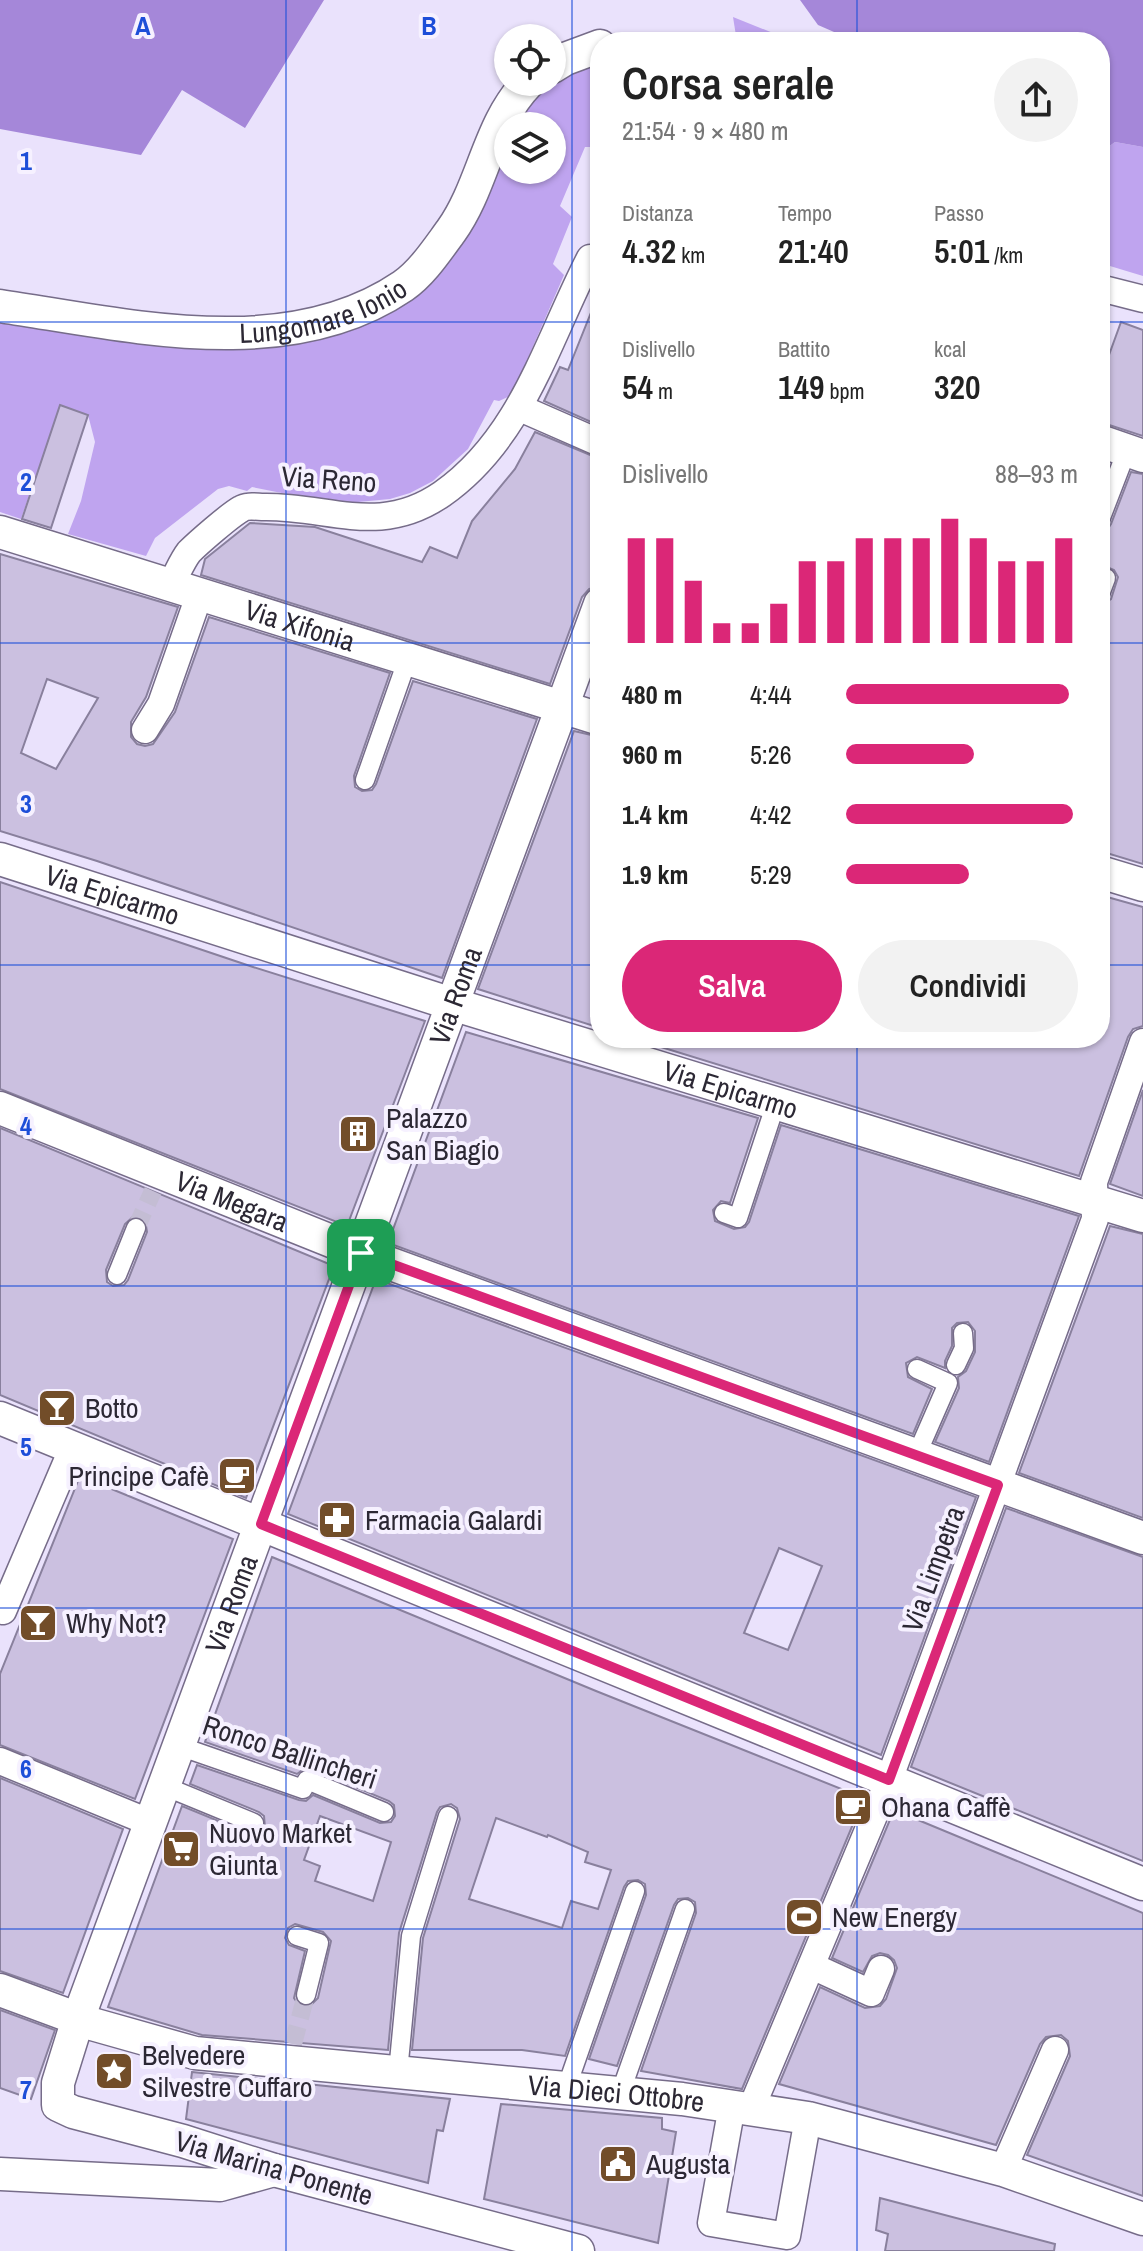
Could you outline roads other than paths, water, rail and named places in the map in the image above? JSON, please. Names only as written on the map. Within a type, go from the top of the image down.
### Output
[{"type":"street","points":[[566,59],[590,50]]},
{"type":"street","name":"Lungomare Ionio","points":[[0,306],[182,333],[247,334],[353,313],[404,285],[433,255],[456,224],[507,108],[517,96]]},
{"type":"street","name":"Via Reno","points":[[145,730],[161,704],[186,589],[189,553],[242,507],[288,506],[339,517],[368,517],[406,512],[441,494],[478,463],[520,408],[590,269]]},
{"type":"street","points":[[1110,291],[1143,299]]},
{"type":"street","points":[[520,408],[590,439]]},
{"type":"street","points":[[1110,489],[1123,449]]},
{"type":"street","name":"Via Xifonia","points":[[0,532],[590,716]]},
{"type":"street","name":"Via Roma","points":[[78,2019],[590,631]]},
{"type":"street","points":[[365,780],[408,658]]},
{"type":"street","name":"Via Epicarmo","points":[[0,859],[590,1046]]},
{"type":"street","points":[[1110,875],[1143,885]]},
{"type":"street","name":"Via Limpetra","points":[[808,2118],[787,2236],[711,2223],[742,2108],[812,1966],[889,1780],[998,1485],[1095,1219],[1094,1182],[1134,1097],[1143,1042]]},
{"type":"street","name":"Via Epicarmo","points":[[596,1048],[1143,1216]]},
{"type":"street","points":[[724,1213],[738,1218],[776,1103]]},
{"type":"street","name":"Via Megara","points":[[0,1108],[156,1182],[361,1253],[1143,1538]]},
{"type":"street","points":[[117,1275],[136,1228]]},
{"type":"street","points":[[917,1454],[964,1348],[963,1333]]},
{"type":"street","points":[[917,1369],[952,1374]]},
{"type":"street","points":[[0,1418],[1143,1884]]},
{"type":"street","points":[[1,1613],[73,1447]]},
{"type":"street","name":"Ronco Ballincheri","points":[[179,1746],[303,1789],[307,1780],[384,1812]]},
{"type":"street","points":[[0,1761],[151,1823]]},
{"type":"street","points":[[164,1786],[254,1823]]},
{"type":"street","points":[[398,2072],[411,1936],[448,1816]]},
{"type":"street","points":[[566,2089],[635,1891]]},
{"type":"street","points":[[620,2094],[685,1909]]},
{"type":"street","points":[[297,1936],[319,1943],[306,1995]]},
{"type":"street","points":[[812,1966],[871,1993],[881,1969]]},
{"type":"street","name":"Via Dieci Ottobre","points":[[0,1990],[78,2019],[195,2053],[291,2054],[398,2072],[620,2094],[808,2118],[1003,2170],[1143,2219]]},
{"type":"street","name":"Via Marina Ponente","points":[[78,2019],[58,2083],[58,2105],[73,2112],[183,2141],[274,2170],[578,2251]]},
{"type":"street","points":[[1003,2170],[1055,2050]]},
{"type":"street","points":[[0,2174],[220,2185],[274,2170]]},
{"type":"tunnel","points":[[136,1228],[153,1191]]},
{"type":"tunnel","points":[[293,2044],[306,1995]]},
{"type":"place","name":"Palazzo San Biagio","points":[[358,1134]]},
{"type":"place","name":"Botto","points":[[57,1408]]},
{"type":"place","name":"Principe Cafè","points":[[237,1476]]},
{"type":"place","name":"Farmacia Galardi","points":[[337,1520]]},
{"type":"place","name":"Why Not?","points":[[38,1623]]},
{"type":"place","name":"Ohana Caffè","points":[[853,1807]]},
{"type":"place","name":"Nuovo Market Giunta","points":[[181,1849]]},
{"type":"place","name":"New Energy","points":[[804,1917]]},
{"type":"place","name":"Belvedere Silvestre Cuffaro","points":[[114,2071]]},
{"type":"place","name":"Augusta","points":[[618,2164]]}]
